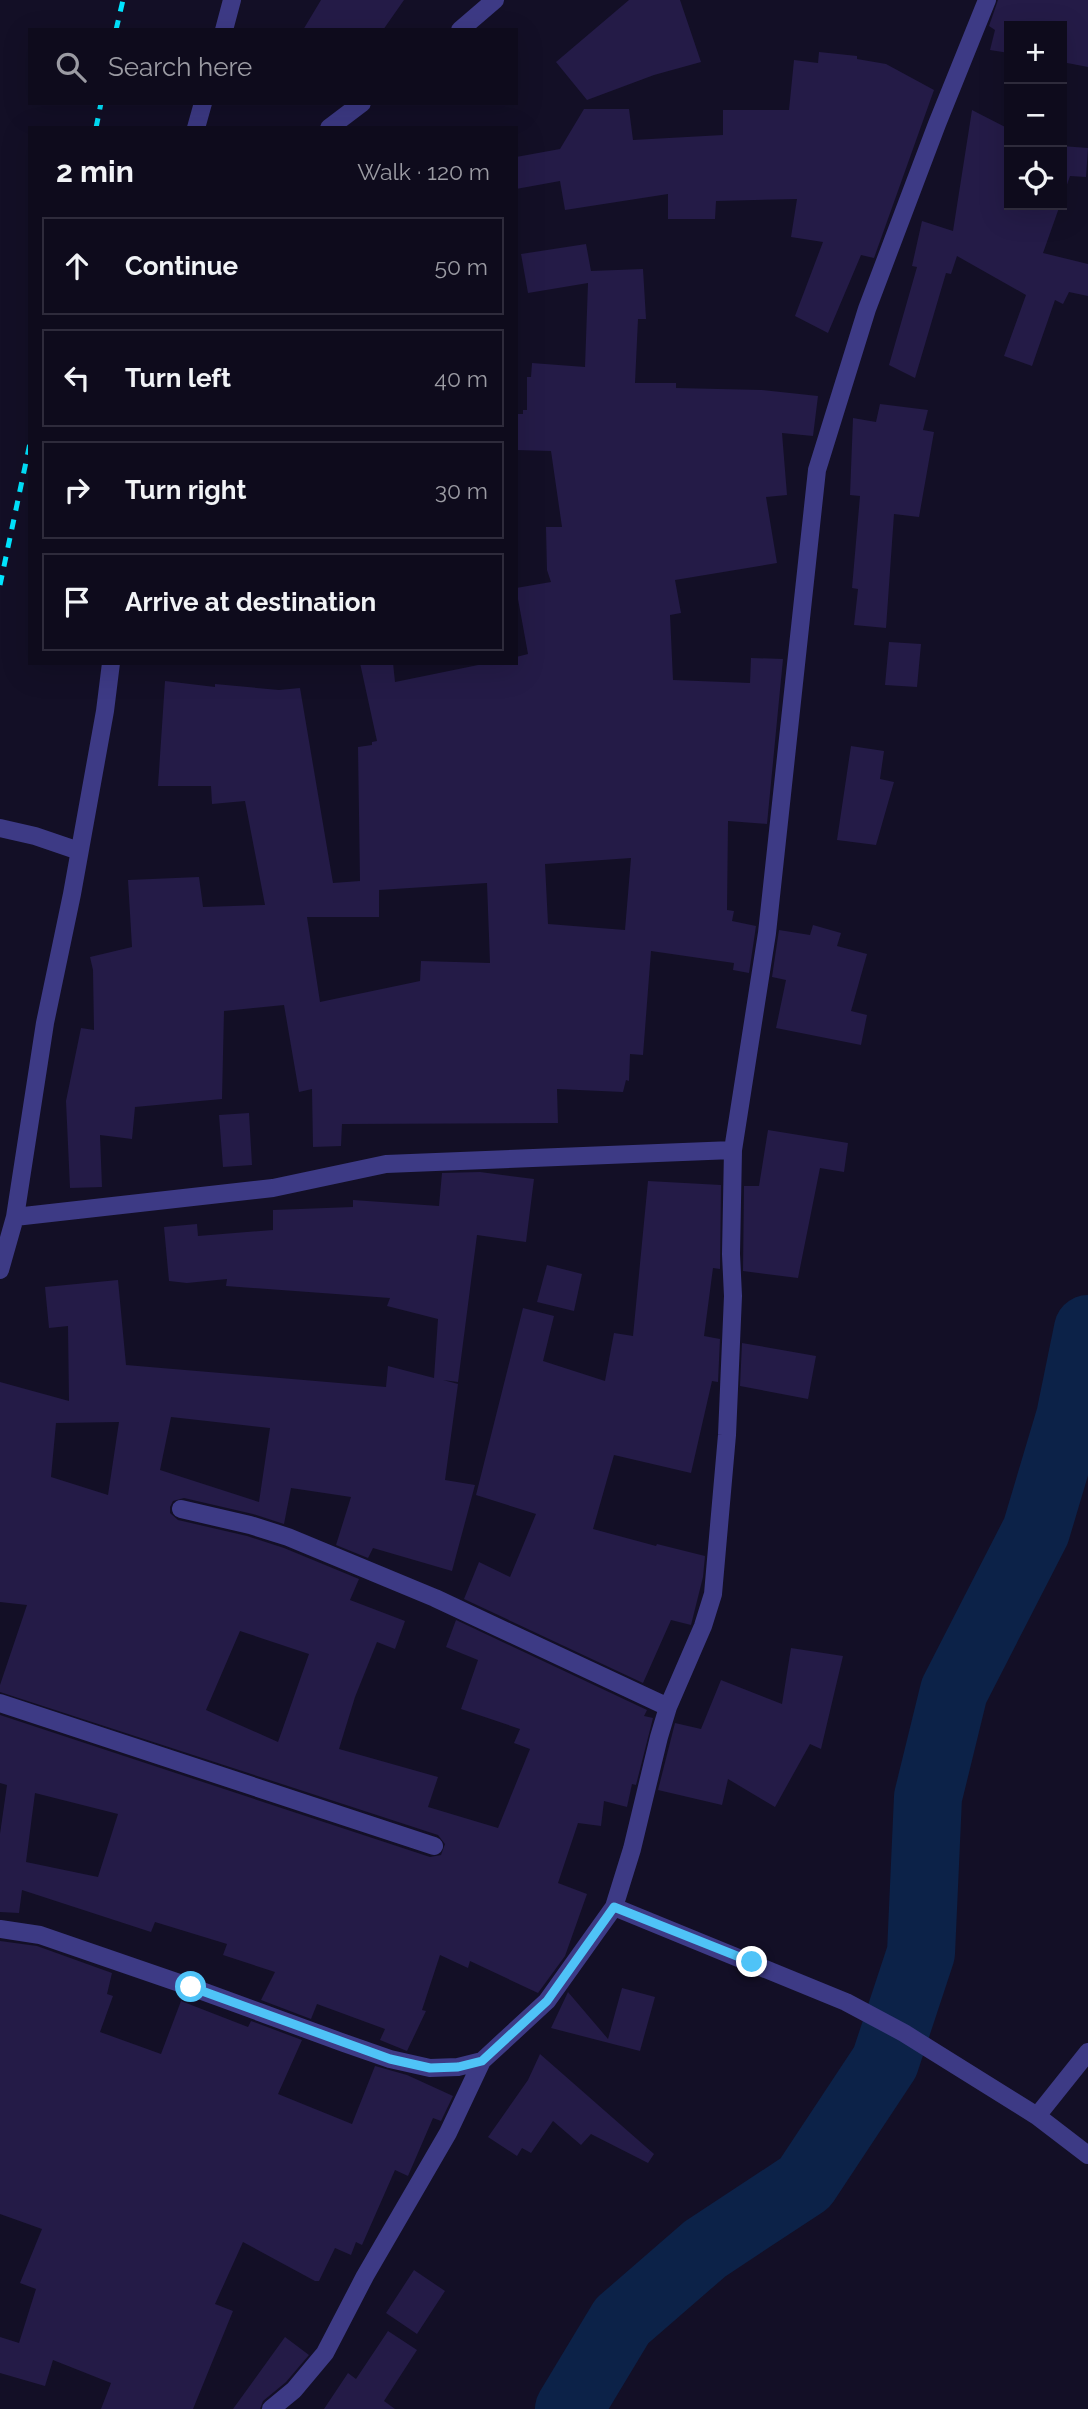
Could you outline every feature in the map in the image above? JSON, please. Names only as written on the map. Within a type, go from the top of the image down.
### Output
[{"type":"street","points":[[225,28],[232,0]]},
{"type":"street","points":[[462,28],[495,0]]},
{"type":"street","points":[[271,2409],[294,2390],[325,2353],[365,2276],[449,2133],[482,2061],[547,2001],[614,1907],[632,1849],[668,1707],[703,1626],[713,1594],[727,1435],[733,1296],[733,1150],[767,933],[817,470],[867,309],[987,0]]},
{"type":"street","points":[[197,126],[203,105]]},
{"type":"street","points":[[332,126],[359,105]]},
{"type":"street","points":[[0,1270],[15,1217],[45,1023],[105,711],[111,665]]},
{"type":"street","points":[[0,828],[35,836],[79,851]]},
{"type":"street","points":[[15,1217],[273,1188],[386,1164],[733,1150]]},
{"type":"street","points":[[181,1509],[250,1524],[288,1537],[435,1598],[668,1707]]},
{"type":"street","points":[[0,1703],[434,1846]]},
{"type":"street","points":[[614,1907],[846,2002],[904,2032],[1037,2116],[1088,2155]]},
{"type":"street","points":[[0,1929],[40,1935],[390,2059],[430,2068],[458,2067],[482,2061]]},
{"type":"street","points":[[1037,2116],[1088,2052]]},
{"type":"building","points":[[321,0],[404,0],[384,28],[304,28]]},
{"type":"building","points":[[629,0],[680,0],[701,62],[654,75],[587,100],[556,62]]},
{"type":"building","points":[[998,0],[1088,0],[1088,67],[1067,63],[1067,21],[1004,21],[1004,52],[990,50],[995,30],[989,26]]},
{"type":"building","points":[[819,52],[857,56],[857,59],[886,64],[934,90],[874,258],[861,255],[828,333],[795,316],[823,242],[791,237],[797,199],[716,201],[715,219],[668,219],[668,194],[565,210],[560,181],[518,189],[518,157],[560,149],[584,109],[629,109],[633,140],[723,135],[723,110],[789,110],[794,60],[818,63]]},
{"type":"building","points":[[972,110],[1004,126],[1004,210],[1058,210],[1043,253],[1088,264],[1088,296],[1069,292],[1063,304],[1055,300],[1032,366],[1004,356],[1026,295],[957,256],[951,274],[946,273],[915,378],[889,365],[917,267],[912,266],[922,221],[953,231]]},
{"type":"building","points":[[1067,146],[1088,148],[1086,177],[1070,176],[1067,185]]},
{"type":"building","points":[[586,244],[591,271],[643,269],[646,319],[638,319],[635,383],[676,383],[676,388],[762,390],[818,396],[813,436],[782,433],[787,495],[766,497],[777,563],[675,580],[681,613],[670,615],[673,680],[750,683],[751,658],[783,659],[767,824],[728,821],[727,910],[734,911],[732,921],[756,926],[749,973],[733,970],[734,963],[651,951],[643,1055],[630,1054],[629,1081],[626,1080],[623,1092],[557,1089],[558,1123],[342,1124],[341,1146],[313,1147],[312,1089],[299,1092],[284,1005],[224,1011],[222,1099],[135,1107],[132,1139],[100,1135],[102,1187],[70,1188],[66,1101],[81,1028],[94,1030],[93,970],[90,957],[132,947],[128,880],[199,877],[203,907],[265,905],[245,801],[212,804],[211,786],[158,786],[165,681],[215,687],[215,684],[279,690],[300,688],[333,883],[360,881],[358,747],[372,745],[372,742],[377,741],[360,665],[393,665],[395,682],[478,665],[518,665],[518,656],[528,654],[518,588],[551,582],[547,570],[546,527],[562,527],[551,451],[518,450],[518,414],[527,410],[527,377],[531,377],[532,363],[585,367],[588,283],[528,293],[521,254]],"holes":[[[631,858],[625,930],[548,924],[545,864]],[[487,883],[490,963],[421,961],[420,981],[320,1002],[307,917],[379,917],[379,890]]]},
{"type":"building","points":[[880,404],[928,410],[923,430],[934,432],[919,517],[894,514],[886,628],[854,625],[858,589],[852,588],[860,496],[850,495],[853,418],[876,422]]},
{"type":"building","points":[[889,642],[921,644],[917,687],[885,685]]},
{"type":"building","points":[[851,746],[884,751],[880,779],[894,782],[876,845],[837,840]]},
{"type":"building","points":[[813,925],[841,933],[837,946],[867,954],[851,1011],[867,1015],[861,1045],[776,1028],[786,980],[772,977],[779,930],[810,935]]},
{"type":"building","points":[[249,1113],[252,1165],[223,1167],[219,1115]]},
{"type":"building","points":[[768,1130],[848,1143],[844,1172],[820,1168],[798,1278],[743,1271],[744,1186],[759,1186]]},
{"type":"building","points":[[480,1172],[534,1179],[526,1242],[477,1235],[458,1382],[443,1380],[458,1384],[445,1480],[475,1485],[452,1571],[373,1548],[368,1558],[336,1545],[351,1497],[291,1488],[284,1524],[184,1498],[173,1501],[170,1507],[170,1513],[178,1520],[247,1536],[284,1548],[359,1579],[350,1600],[405,1621],[395,1649],[377,1642],[355,1697],[339,1749],[438,1777],[428,1807],[498,1828],[530,1749],[514,1743],[520,1729],[461,1709],[478,1660],[446,1647],[456,1620],[647,1710],[644,1716],[653,1718],[636,1785],[632,1784],[627,1807],[604,1801],[601,1826],[578,1823],[558,1883],[587,1894],[565,1956],[538,1993],[470,1961],[468,1968],[440,1955],[422,2010],[426,2011],[407,2051],[380,2040],[385,2029],[317,2004],[311,2019],[261,2000],[275,1972],[223,1955],[227,1944],[155,1922],[151,1932],[22,1890],[19,1913],[0,1912],[0,1834],[7,1785],[0,1783],[0,1715],[430,1857],[441,1855],[445,1844],[438,1835],[0,1692],[27,1605],[0,1602],[0,1382],[69,1401],[68,1326],[49,1328],[45,1287],[118,1280],[126,1365],[386,1387],[388,1366],[434,1378],[438,1319],[387,1306],[390,1298],[226,1286],[227,1279],[187,1283],[169,1281],[164,1227],[197,1224],[198,1236],[273,1230],[273,1210],[353,1207],[353,1200],[439,1206],[442,1173]],"holes":[[[171,1417],[270,1428],[259,1502],[160,1470]],[[119,1422],[108,1495],[51,1477],[56,1423]],[[240,1631],[309,1654],[278,1742],[206,1710]],[[35,1793],[118,1814],[98,1877],[26,1862]]]},
{"type":"building","points":[[648,1181],[721,1185],[720,1269],[713,1268],[704,1336],[720,1339],[718,1382],[712,1381],[691,1473],[614,1455],[593,1529],[705,1556],[703,1577],[691,1625],[671,1620],[643,1683],[464,1599],[479,1562],[510,1577],[536,1514],[476,1495],[523,1308],[554,1316],[543,1361],[605,1381],[614,1333],[633,1336]]},
{"type":"building","points":[[547,1265],[582,1274],[574,1311],[537,1302]]},
{"type":"building","points":[[742,1343],[816,1356],[808,1399],[740,1386]]},
{"type":"building","points":[[791,1648],[843,1656],[821,1749],[810,1744],[775,1807],[728,1779],[722,1805],[658,1790],[675,1723],[701,1729],[721,1680],[782,1704]]},
{"type":"building","points":[[0,1941],[37,1946],[112,1973],[107,1994],[113,1996],[100,2032],[161,2054],[181,2001],[248,2027],[251,2021],[302,2040],[278,2094],[352,2124],[375,2066],[407,2075],[453,2096],[441,2121],[433,2118],[408,2176],[395,2170],[362,2245],[356,2242],[351,2255],[335,2248],[319,2281],[243,2242],[215,2304],[233,2311],[193,2409],[101,2409],[111,2383],[53,2360],[45,2386],[0,2373],[0,2337],[19,2343],[36,2289],[20,2283],[42,2229],[0,2214]]},
{"type":"building","points":[[622,1988],[655,1997],[640,2051],[551,2028],[568,1992],[608,2039]]},
{"type":"building","points":[[540,2054],[654,2154],[648,2163],[591,2134],[581,2145],[553,2121],[531,2153],[522,2148],[517,2156],[488,2137],[528,2080]]},
{"type":"building","points":[[414,2270],[445,2291],[417,2334],[386,2313]]},
{"type":"building","points":[[388,2331],[417,2350],[384,2401],[395,2409],[324,2409],[348,2373],[356,2379]]},
{"type":"building","points":[[285,2337],[309,2355],[286,2382],[263,2401],[260,2409],[233,2409]]},
{"type":"waterway","points":[[569,2409],[622,2321],[705,2249],[805,2183],[885,2062],[921,1953],[928,1797],[954,1691],[1036,1531],[1070,1417],[1088,1329]]},
{"type":"railway","points":[[116,28],[123,0]]},
{"type":"railway","points":[[96,126],[101,105]]},
{"type":"railway","points":[[0,585],[28,452]]},
{"type":"route","points":[[191,1987],[390,2059],[430,2068],[458,2067],[482,2061],[547,2001],[614,1907],[752,1962]]}]
